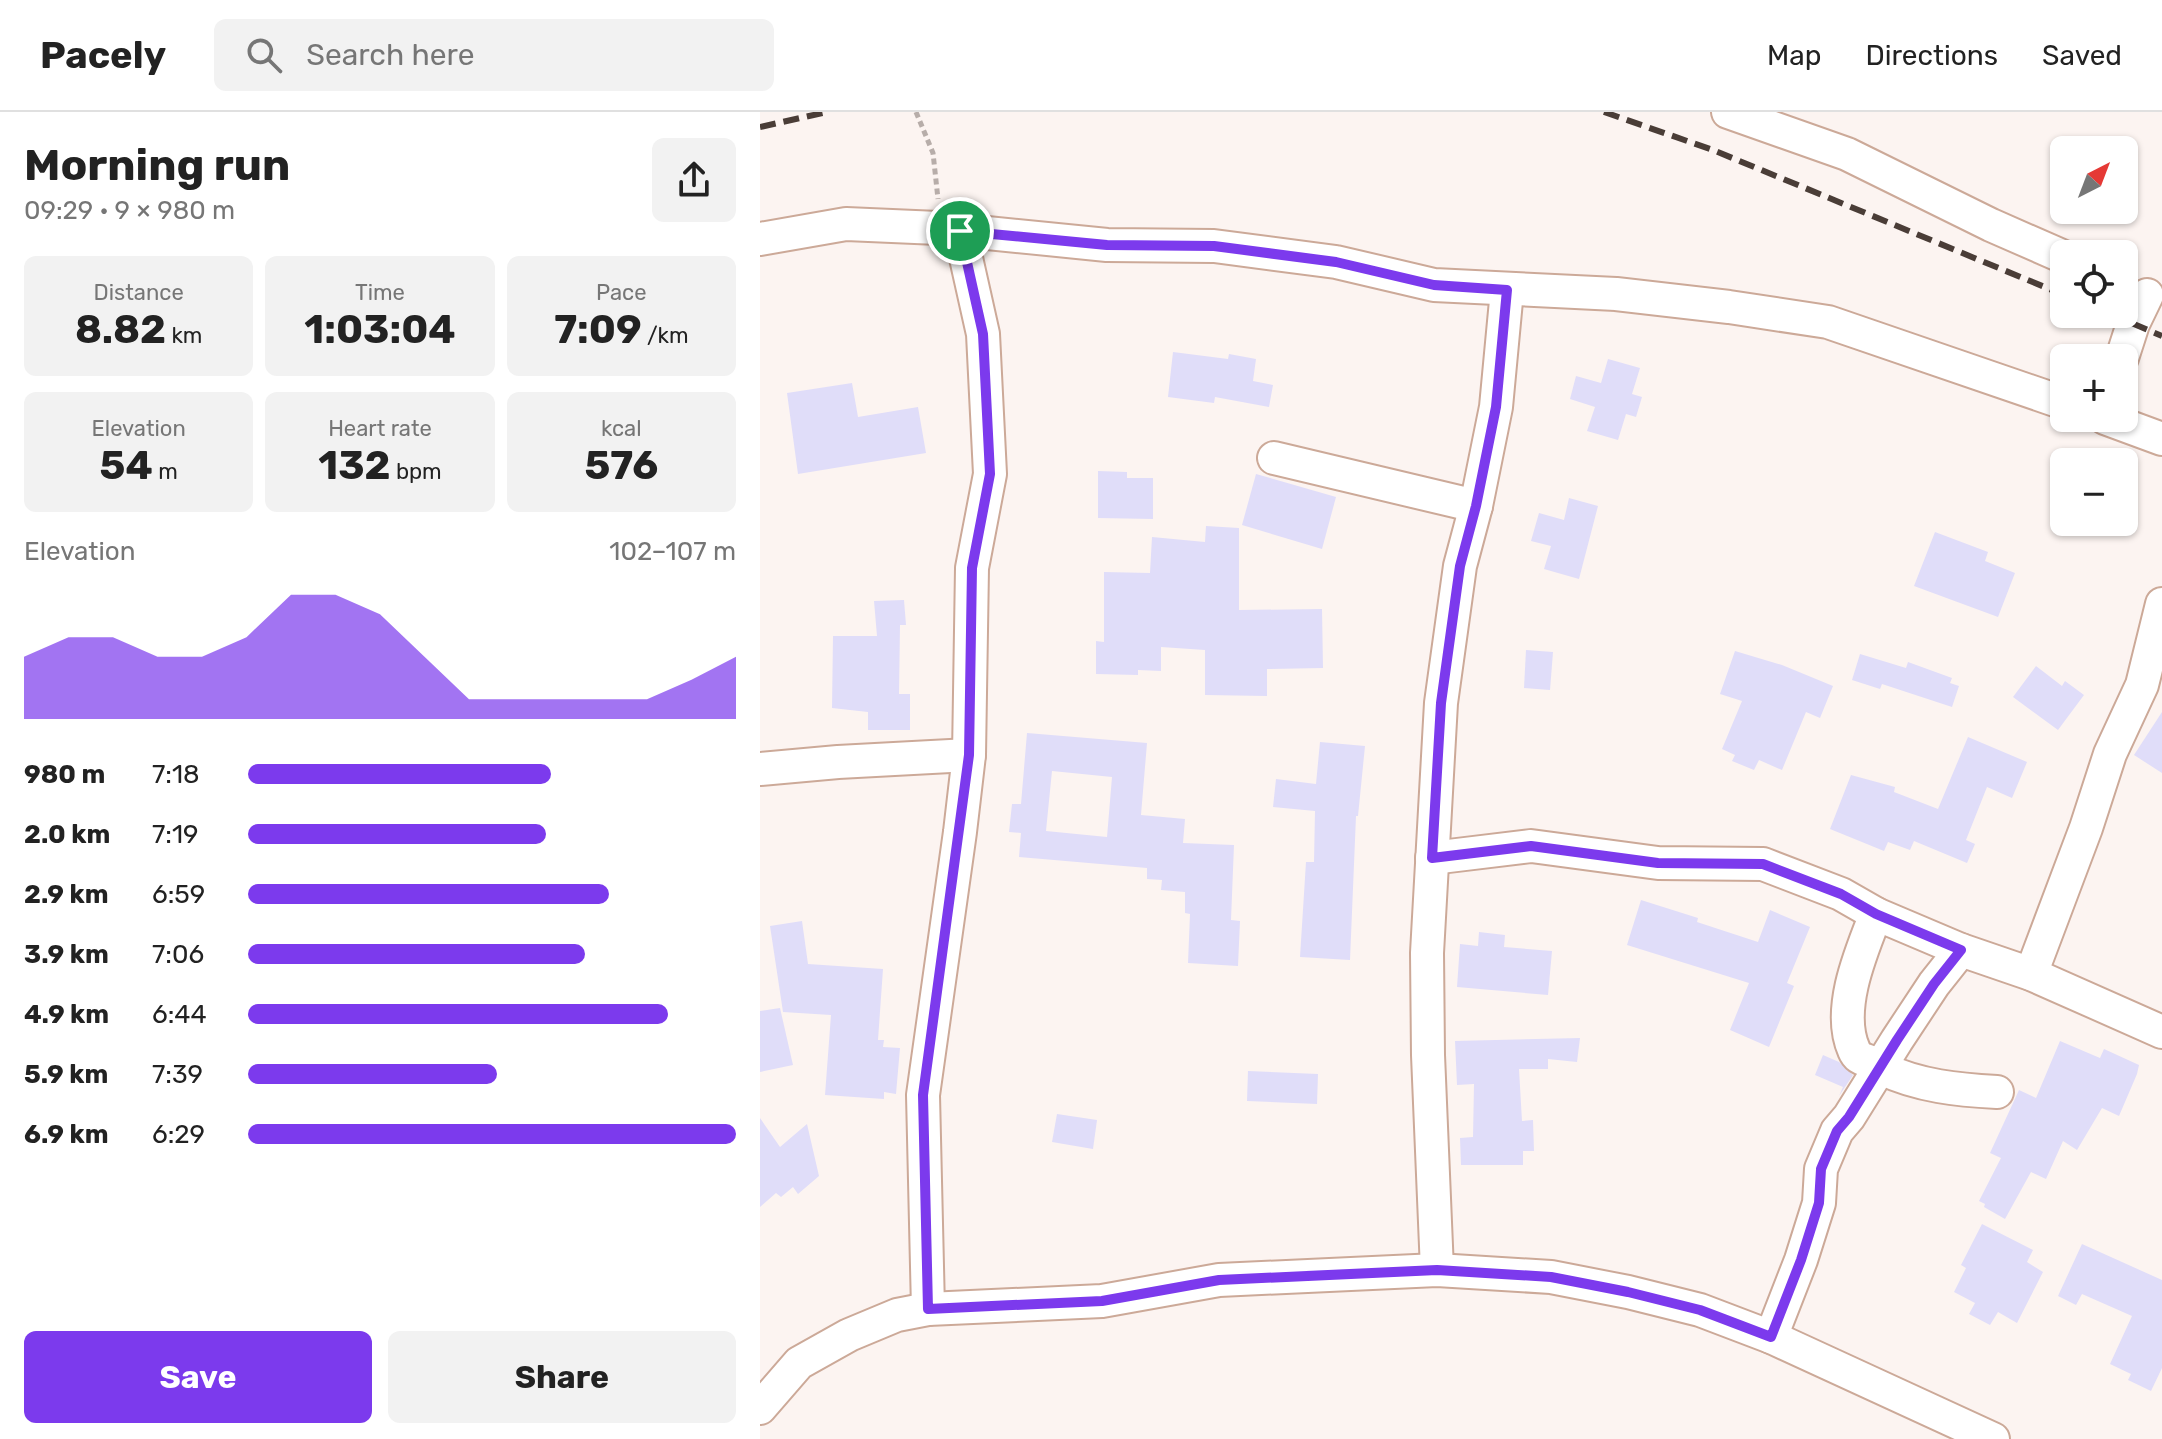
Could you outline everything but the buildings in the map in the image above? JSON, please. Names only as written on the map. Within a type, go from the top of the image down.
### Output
[{"type":"street","points":[[1728,112],[1847,154],[2050,251]]},
{"type":"street","points":[[760,239],[846,224],[1107,245],[1214,246],[1336,262],[1434,285],[1616,294],[1828,322],[2050,398]]},
{"type":"street","points":[[928,1309],[923,1095],[969,755],[972,568],[990,474],[983,334],[949,230]]},
{"type":"street","points":[[1437,1270],[1427,953],[1441,703],[1460,566],[1496,407],[1507,290]]},
{"type":"street","points":[[2127,344],[2144,293]]},
{"type":"street","points":[[2138,430],[2162,439]]},
{"type":"street","points":[[1274,458],[1476,506]]},
{"type":"street","points":[[2031,974],[2086,828],[2110,754],[2142,685],[2162,604]]},
{"type":"street","points":[[760,769],[969,755]]},
{"type":"street","points":[[1432,858],[1531,846],[1658,863],[1763,864],[1841,894],[1876,914],[1961,950],[2031,974],[2162,1032]]},
{"type":"street","points":[[1876,914],[1858,960],[1850,994],[1850,1031],[1854,1052],[1860,1059],[1875,1063],[1880,1068],[1947,1089],[1997,1092]]},
{"type":"street","points":[[1771,1337],[1801,1260],[1819,1203],[1821,1169],[1837,1131],[1934,984],[1961,950]]},
{"type":"street","points":[[760,1408],[799,1363],[829,1344],[876,1322],[928,1309],[1102,1301],[1219,1280],[1437,1270],[1551,1277],[1700,1310],[1771,1337],[1993,1439]]},
{"type":"path","points":[[916,112],[933,153],[938,199],[949,230]]},
{"type":"railway","points":[[760,127],[827,112]]},
{"type":"railway","points":[[1604,112],[1713,150],[2050,289]]},
{"type":"railway","points":[[2138,326],[2162,336]]},
{"type":"route","points":[[960,231],[1107,245],[1214,246],[1336,262],[1434,285],[1507,290],[1496,407],[1460,566],[1441,703],[1432,858],[1531,846],[1658,863],[1763,864],[1841,894],[1876,914],[1961,950],[1934,984],[1837,1131],[1821,1169],[1819,1203],[1801,1260],[1771,1337],[1700,1310],[1628,1292],[1551,1277],[1437,1270],[1219,1280],[1102,1301],[928,1309],[923,1095],[969,755],[972,568],[990,474],[983,334],[960,231]]}]
